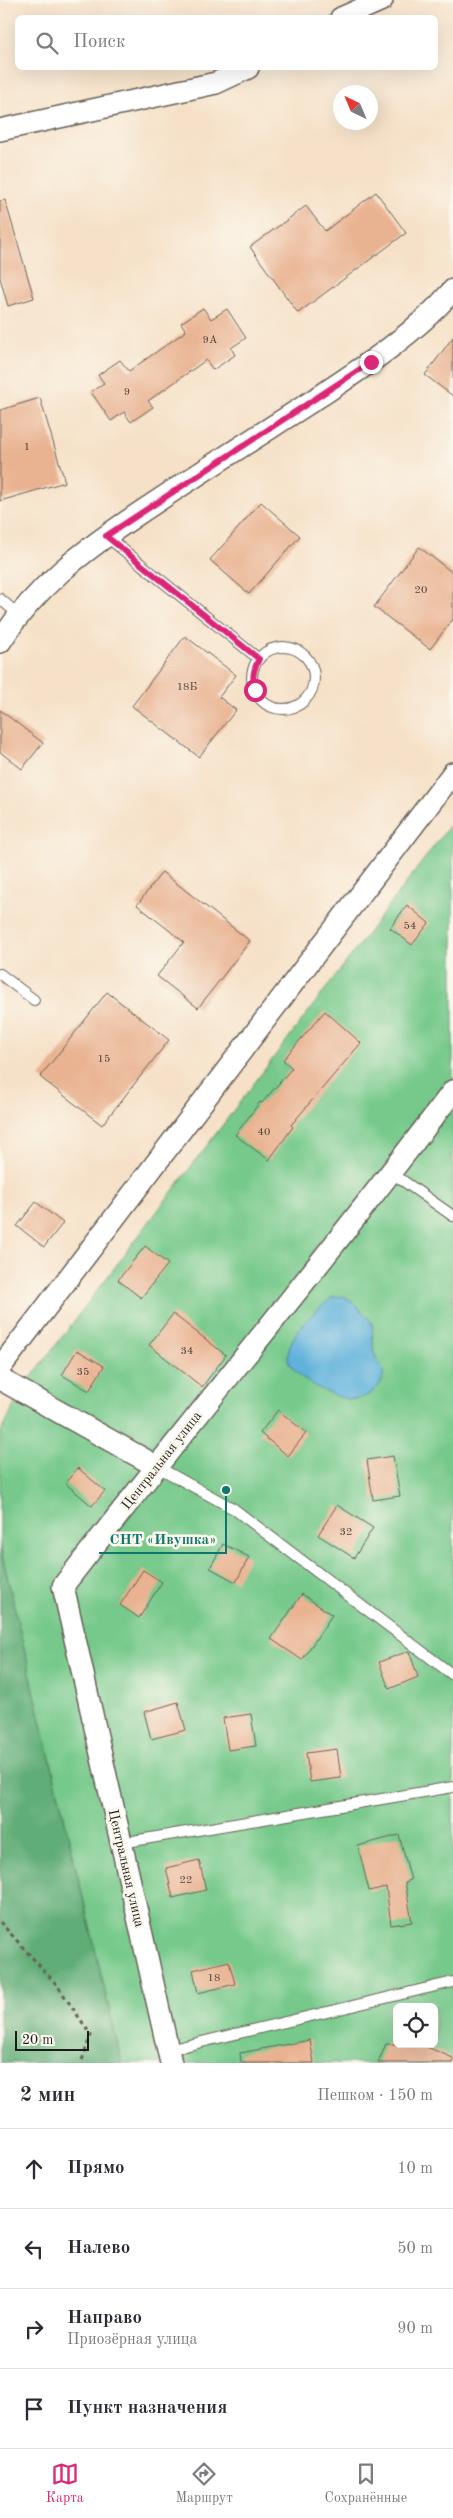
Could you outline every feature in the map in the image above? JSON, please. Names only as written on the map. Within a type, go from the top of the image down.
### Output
[{"type":"street","points":[[348,15],[382,0]]},
{"type":"street","points":[[0,130],[216,83],[244,70]]},
{"type":"street","points":[[0,642],[18,614],[70,562],[106,536],[371,362],[437,308],[453,290]]},
{"type":"street","points":[[0,1368],[453,773]]},
{"type":"street","name":"Центральная улица","points":[[170,2057],[62,1586],[392,1172],[453,1091]]},
{"type":"street","points":[[0,1380],[156,1466]]},
{"type":"lane","points":[[106,536],[259,659]]},
{"type":"lane","points":[[0,599],[18,614]]},
{"type":"lane","points":[[277,648],[298,650],[312,666],[313,687],[308,697],[300,704],[279,709],[260,699],[252,679],[259,659],[267,652],[277,648]]},
{"type":"lane","points":[[0,974],[34,1000]]},
{"type":"lane","points":[[392,1172],[453,1216]]},
{"type":"lane","points":[[156,1466],[234,1510],[453,1675]]},
{"type":"lane","points":[[121,1842],[453,1787]]},
{"type":"lane","points":[[170,2057],[453,1982]]},
{"type":"path","points":[[0,1922],[56,1985],[91,2035],[81,2063]]},
{"type":"green space","points":[[453,821],[453,2063],[122,2063],[0,1546],[0,1434],[21,1391]]},
{"type":"green space","points":[[0,1546],[122,2063],[0,2063]]},
{"type":"water","points":[[343,1296],[352,1301],[372,1322],[374,1353],[383,1372],[382,1380],[374,1391],[355,1399],[337,1396],[315,1386],[296,1372],[290,1364],[288,1357],[293,1339],[304,1323],[333,1297]]},
{"type":"building","points":[[376,192],[406,233],[298,313],[250,247],[306,206],[325,231]]},
{"type":"building","points":[[5,200],[34,298],[8,306],[0,278],[0,201]]},
{"type":"building","points":[[203,308],[211,319],[227,309],[246,338],[231,348],[235,355],[213,370],[206,360],[148,401],[153,407],[131,422],[124,412],[111,421],[91,392],[104,383],[98,375],[120,360],[129,371],[186,331],[181,323]]},
{"type":"building","points":[[453,337],[453,396],[425,375]]},
{"type":"building","points":[[40,398],[65,482],[0,501],[0,410]]},
{"type":"building","points":[[261,502],[300,536],[249,594],[210,560]]},
{"type":"building","points":[[419,547],[453,573],[453,619],[430,649],[374,607]]},
{"type":"building","points":[[185,636],[236,675],[219,697],[236,710],[199,757],[132,706]]},
{"type":"building","points":[[0,710],[43,743],[22,769],[0,752]]},
{"type":"building","points":[[162,872],[250,941],[198,1008],[157,976],[184,942],[137,905]]},
{"type":"building","points":[[407,905],[429,923],[412,945],[390,928]]},
{"type":"building","points":[[107,992],[169,1040],[102,1125],[40,1077]]},
{"type":"building","points":[[325,1011],[361,1043],[291,1125],[293,1127],[269,1160],[235,1135],[260,1102],[262,1103],[292,1068],[283,1060]]},
{"type":"building","points":[[36,1202],[63,1223],[44,1247],[17,1226]]},
{"type":"building","points":[[145,1246],[168,1264],[141,1298],[118,1280]]},
{"type":"building","points":[[173,1314],[226,1355],[202,1387],[149,1345]]},
{"type":"building","points":[[77,1350],[104,1366],[89,1391],[62,1375]]},
{"type":"building","points":[[278,1410],[306,1433],[288,1456],[260,1433]]},
{"type":"building","points":[[393,1456],[400,1496],[373,1500],[367,1460]]},
{"type":"building","points":[[78,1468],[105,1491],[92,1506],[65,1483]]},
{"type":"building","points":[[337,1505],[373,1528],[354,1558],[318,1535]]},
{"type":"building","points":[[223,1544],[249,1557],[236,1582],[210,1568]]},
{"type":"building","points":[[143,1570],[162,1582],[139,1618],[120,1605]]},
{"type":"building","points":[[302,1594],[332,1615],[302,1660],[271,1639]]},
{"type":"building","points":[[409,1651],[418,1677],[389,1689],[379,1662]]},
{"type":"building","points":[[178,1702],[186,1730],[151,1739],[144,1712]]},
{"type":"building","points":[[251,1714],[256,1746],[228,1750],[223,1718]]},
{"type":"building","points":[[337,1749],[341,1778],[310,1782],[306,1753]]},
{"type":"building","points":[[399,1835],[411,1880],[405,1882],[412,1922],[391,1925],[386,1887],[369,1891],[358,1846]]},
{"type":"building","points":[[199,1860],[206,1890],[173,1898],[166,1868]]},
{"type":"building","points":[[229,1961],[235,1984],[198,1993],[193,1970]]},
{"type":"building","points":[[310,2040],[314,2063],[241,2063],[240,2053]]},
{"type":"building","points":[[386,2044],[393,2044],[393,2048],[429,2048],[453,2058],[453,2063],[378,2063]]},
{"type":"place","name":"СНТ «Ивушка»","points":[[226,1490]]},
{"type":"route","points":[[255,690],[252,679],[259,659],[106,536],[155,502],[371,362]]}]
